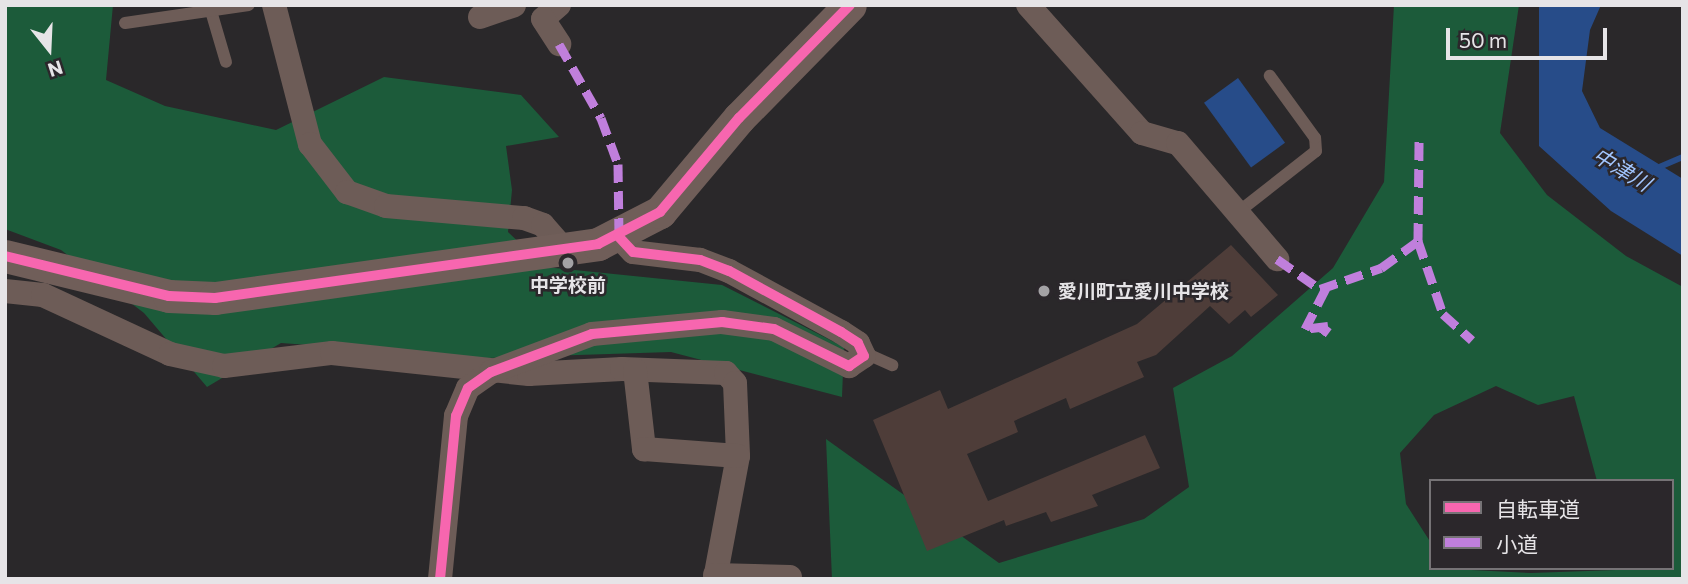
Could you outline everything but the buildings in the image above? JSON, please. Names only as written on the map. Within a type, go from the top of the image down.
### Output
[{"type":"street","points":[[274,5],[310,144],[341,187],[386,206],[524,218],[543,225],[566,251]]},
{"type":"street","points":[[480,17],[514,5]]},
{"type":"street","points":[[1028,5],[1142,133],[1178,143],[1277,258]]},
{"type":"street","points":[[544,10],[559,44]]},
{"type":"street","points":[[5,256],[169,296],[215,298],[566,251],[619,237],[660,212],[835,10]]},
{"type":"street","points":[[440,579],[456,416],[468,388],[491,372],[592,334],[722,322],[774,329],[849,366],[865,353],[841,332],[729,271],[700,260],[633,252],[619,237]]},
{"type":"street","points":[[5,290],[43,295],[170,355],[214,364],[258,366],[332,353],[491,372],[635,370],[726,373],[735,383],[738,456],[715,577],[790,578]]},
{"type":"street","points":[[635,370],[644,449],[738,456]]},
{"type":"lane","points":[[125,23],[249,5]]},
{"type":"lane","points":[[211,11],[226,62]]},
{"type":"lane","points":[[1237,213],[1316,151],[1315,138],[1270,76]]},
{"type":"lane","points":[[865,353],[892,365]]},
{"type":"green space","points":[[5,5],[113,5],[106,80],[165,106],[276,130],[384,77],[521,95],[559,137],[506,146],[512,190],[508,232],[545,267],[722,285],[844,347],[842,397],[671,352],[487,358],[281,343],[207,387],[144,313],[61,250],[5,229]]},
{"type":"green space","points":[[1394,5],[1519,5],[1500,133],[1547,195],[1626,256],[1683,287],[1683,579],[832,579],[826,439],[999,563],[1144,519],[1189,487],[1173,388],[1232,356],[1333,268],[1384,182]]},
{"type":"water","name":"中津川","points":[[1539,5],[1601,5],[1590,30],[1582,91],[1600,128],[1683,179],[1683,256],[1611,211],[1539,146]]},
{"type":"water","points":[[1238,78],[1285,143],[1251,167],[1204,103]]},
{"type":"waterway","name":"中津川","points":[[1657,168],[1683,157]]},
{"type":"marked path","points":[[559,44],[601,118],[618,164],[619,236]]},
{"type":"marked path","points":[[1418,241],[1419,137]]},
{"type":"marked path","points":[[1277,259],[1320,289],[1381,268],[1418,241],[1443,314],[1472,340]]},
{"type":"marked path","points":[[1322,334],[1328,326],[1305,329],[1326,288]]},
{"type":"cycle path","points":[[5,256],[169,296],[215,298],[598,244],[660,212],[739,118],[850,5]]},
{"type":"cycle path","points":[[440,579],[456,416],[468,388],[491,372],[592,334],[722,322],[774,329],[849,366],[864,356],[858,343],[841,332],[729,271],[700,260],[633,252],[619,237]]},
{"type":"place","name":"中学校前","points":[[568,263]]},
{"type":"place","name":"愛川町立愛川中学校","points":[[1044,291]]}]
